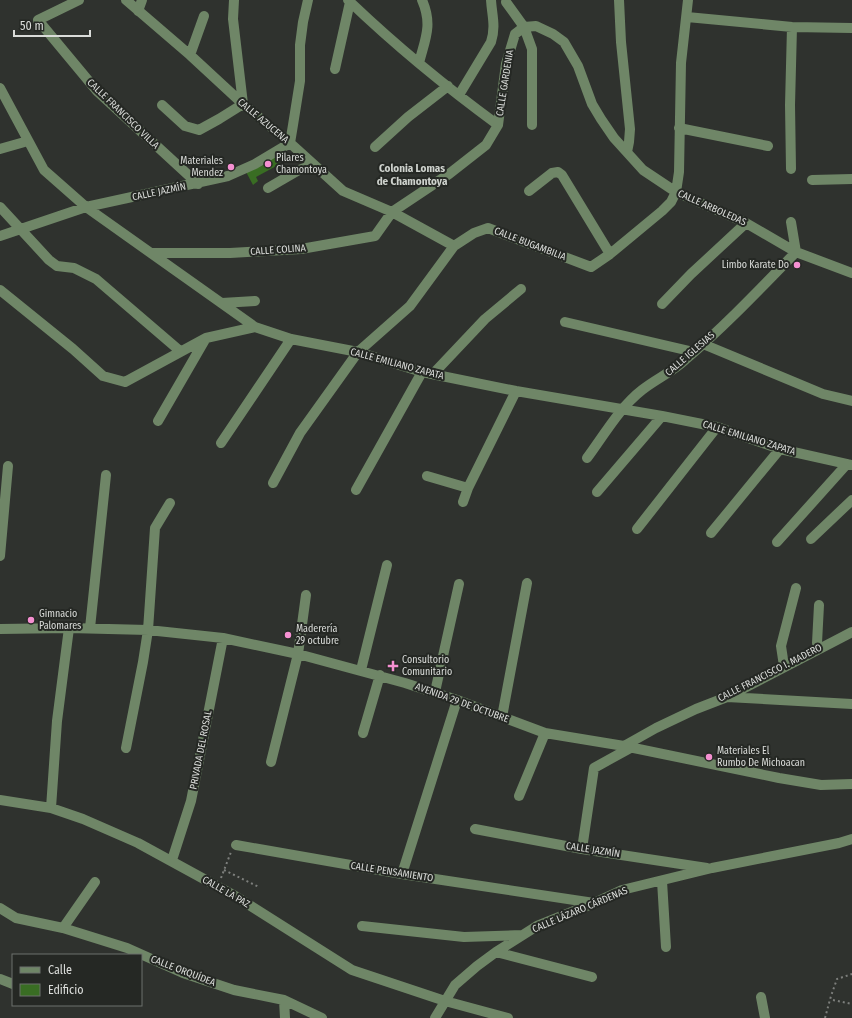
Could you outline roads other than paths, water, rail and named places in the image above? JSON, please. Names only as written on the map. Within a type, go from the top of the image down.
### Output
[{"type":"street","name":"CALLE FRANCISCO VILLA","points":[[79,0],[38,20],[97,91],[198,184]]},
{"type":"street","name":"CALLE AZUCENA","points":[[126,0],[343,191],[392,212],[454,246]]},
{"type":"street","points":[[138,11],[142,0]]},
{"type":"street","points":[[162,105],[185,126],[199,130],[220,120],[243,104],[233,19],[234,0]]},
{"type":"street","points":[[290,143],[300,81],[300,45],[308,0]]},
{"type":"street","points":[[419,63],[428,28],[428,18],[422,0]]},
{"type":"street","points":[[459,95],[491,42],[494,34],[495,24],[491,0]]},
{"type":"street","points":[[619,0],[621,42],[630,129],[629,142],[626,152]]},
{"type":"street","points":[[676,192],[679,172],[681,63],[688,0]]},
{"type":"street","points":[[353,1],[359,11],[419,63],[498,125]]},
{"type":"street","points":[[336,68],[353,1]]},
{"type":"street","points":[[506,2],[524,27],[532,49],[532,125]]},
{"type":"street","points":[[190,55],[204,16]]},
{"type":"street","points":[[687,17],[792,27],[852,28]]},
{"type":"street","name":"CALLE ARBOLEDAS","points":[[524,27],[536,26],[553,34],[564,42],[578,66],[592,104],[614,138],[644,170],[676,192],[746,223],[796,252],[852,273]]},
{"type":"street","name":"CALLE GARDENIA","points":[[392,212],[449,174],[486,145],[498,125],[506,64],[511,44],[515,34],[524,27]]},
{"type":"street","points":[[791,169],[790,105],[792,27]]},
{"type":"street","points":[[375,147],[408,117],[448,86]]},
{"type":"street","name":"CALLE EMILIANO ZAPATA","points":[[1,94],[44,170],[86,207],[255,326],[291,339],[358,352],[422,372],[516,391],[717,427],[780,449],[849,465]]},
{"type":"street","points":[[679,128],[768,146]]},
{"type":"street","points":[[0,149],[28,141]]},
{"type":"street","name":"CALLE JAZMÍN","points":[[0,236],[86,207],[198,184],[228,176],[255,164],[290,143]]},
{"type":"street","points":[[268,188],[299,170],[313,165]]},
{"type":"street","points":[[529,191],[552,173],[558,172],[562,175],[610,254]]},
{"type":"street","points":[[812,180],[852,179]]},
{"type":"street","name":"CALLE BUGAMBILIA","points":[[272,483],[300,433],[358,352],[410,306],[454,246],[474,233],[488,228],[591,267],[610,254],[662,211],[671,202],[676,192]]},
{"type":"street","points":[[0,207],[53,263],[57,266],[74,268],[96,280],[180,351]]},
{"type":"street","name":"CALLE COLINA","points":[[151,253],[230,253],[301,249],[375,236],[392,212]]},
{"type":"street","points":[[791,222],[796,252]]},
{"type":"street","points":[[662,304],[691,274],[746,223]]},
{"type":"street","name":"CALLE IGLESIAS","points":[[587,458],[622,410],[642,390],[665,376],[686,360],[746,303],[796,252]]},
{"type":"street","points":[[0,290],[73,349],[103,376],[125,382],[206,338],[255,326]]},
{"type":"street","points":[[433,374],[485,319],[521,290]]},
{"type":"street","points":[[222,304],[255,301]]},
{"type":"street","points":[[565,322],[694,352]]},
{"type":"street","points":[[158,421],[206,338]]},
{"type":"street","points":[[221,443],[291,339]]},
{"type":"street","points":[[702,344],[823,394],[852,401]]},
{"type":"street","points":[[356,490],[422,372]]},
{"type":"street","points":[[463,502],[468,488],[516,391]]},
{"type":"street","points":[[597,492],[662,416]]},
{"type":"street","points":[[637,529],[717,427]]},
{"type":"street","points":[[710,533],[780,449]]},
{"type":"street","points":[[777,542],[849,465]]},
{"type":"street","points":[[0,556],[8,466]]},
{"type":"street","points":[[90,628],[106,475]]},
{"type":"street","points":[[427,476],[468,488]]},
{"type":"street","points":[[811,539],[852,500]]},
{"type":"street","points":[[126,748],[148,630],[155,528],[170,504]]},
{"type":"street","points":[[361,670],[387,565]]},
{"type":"street","points":[[502,717],[527,583]]},
{"type":"street","points":[[435,692],[458,584]]},
{"type":"street","points":[[784,666],[781,646],[796,588]]},
{"type":"street","points":[[271,762],[298,654],[306,595]]},
{"type":"street","points":[[819,605],[817,642],[820,647]]},
{"type":"street","points":[[51,808],[57,721],[69,628]]},
{"type":"street","name":"AVENIDA 29 DE OCTUBRE","points":[[0,629],[90,628],[148,630],[223,638],[298,654],[380,675],[435,692],[545,733],[628,746],[779,778],[821,785],[852,784]]},
{"type":"street","name":"CALLE FRANCISCO I. MADERO","points":[[582,849],[594,768],[656,728],[696,709],[727,697],[820,647],[852,632]]},
{"type":"street","name":"PRIVADA DEL ROSAL","points":[[172,860],[191,801],[223,638]]},
{"type":"street","points":[[363,733],[380,675]]},
{"type":"street","points":[[727,697],[852,704]]},
{"type":"street","points":[[402,874],[457,700]]},
{"type":"street","points":[[519,796],[545,733]]},
{"type":"street","name":"CALLE LA PAZ","points":[[0,800],[51,808],[83,819],[138,843],[218,886],[352,970],[445,1000],[508,1018]]},
{"type":"street","name":"CALLE JAZMÍN","points":[[474,829],[582,849],[712,868]]},
{"type":"street","name":"CALLE LÁZARO CÁRDENAS","points":[[436,1016],[455,985],[496,952],[537,926],[622,890],[712,868],[839,843],[852,839]]},
{"type":"street","name":"CALLE PENSAMIENTO","points":[[236,846],[402,874],[594,903]]},
{"type":"street","points":[[662,881],[666,947]]},
{"type":"street","points":[[63,928],[95,882]]},
{"type":"street","name":"CALLE ORQUÍDEA","points":[[0,908],[16,918],[63,928],[127,948],[140,954]]},
{"type":"street","points":[[362,926],[464,937],[523,935]]},
{"type":"street","points":[[496,952],[592,977]]},
{"type":"street","name":"CALLE ORQUÍDEA","points":[[142,955],[183,973],[234,990],[284,1000],[322,1018]]},
{"type":"street","points":[[0,979],[12,984]]},
{"type":"street","points":[[761,997],[764,1018]]},
{"type":"street","points":[[284,1000],[284,1018]]},
{"type":"place","name":"Pilares Chamontoya","points":[[268,164]]},
{"type":"place","name":"Materiales Mendez","points":[[231,167]]},
{"type":"place","name":"Limbo Karate Do","points":[[797,265]]},
{"type":"place","name":"Gimnacio Palomares","points":[[31,620]]},
{"type":"place","name":"Maderería 29 octubre","points":[[288,635]]},
{"type":"place","name":"Consultorio Comunitario","points":[[393,666]]},
{"type":"place","name":"Materiales El Rumbo De Michoacan","points":[[709,757]]},
{"type":"district","name":"Colonia Lomas de Chamontoya","points":[[412,174]]}]
